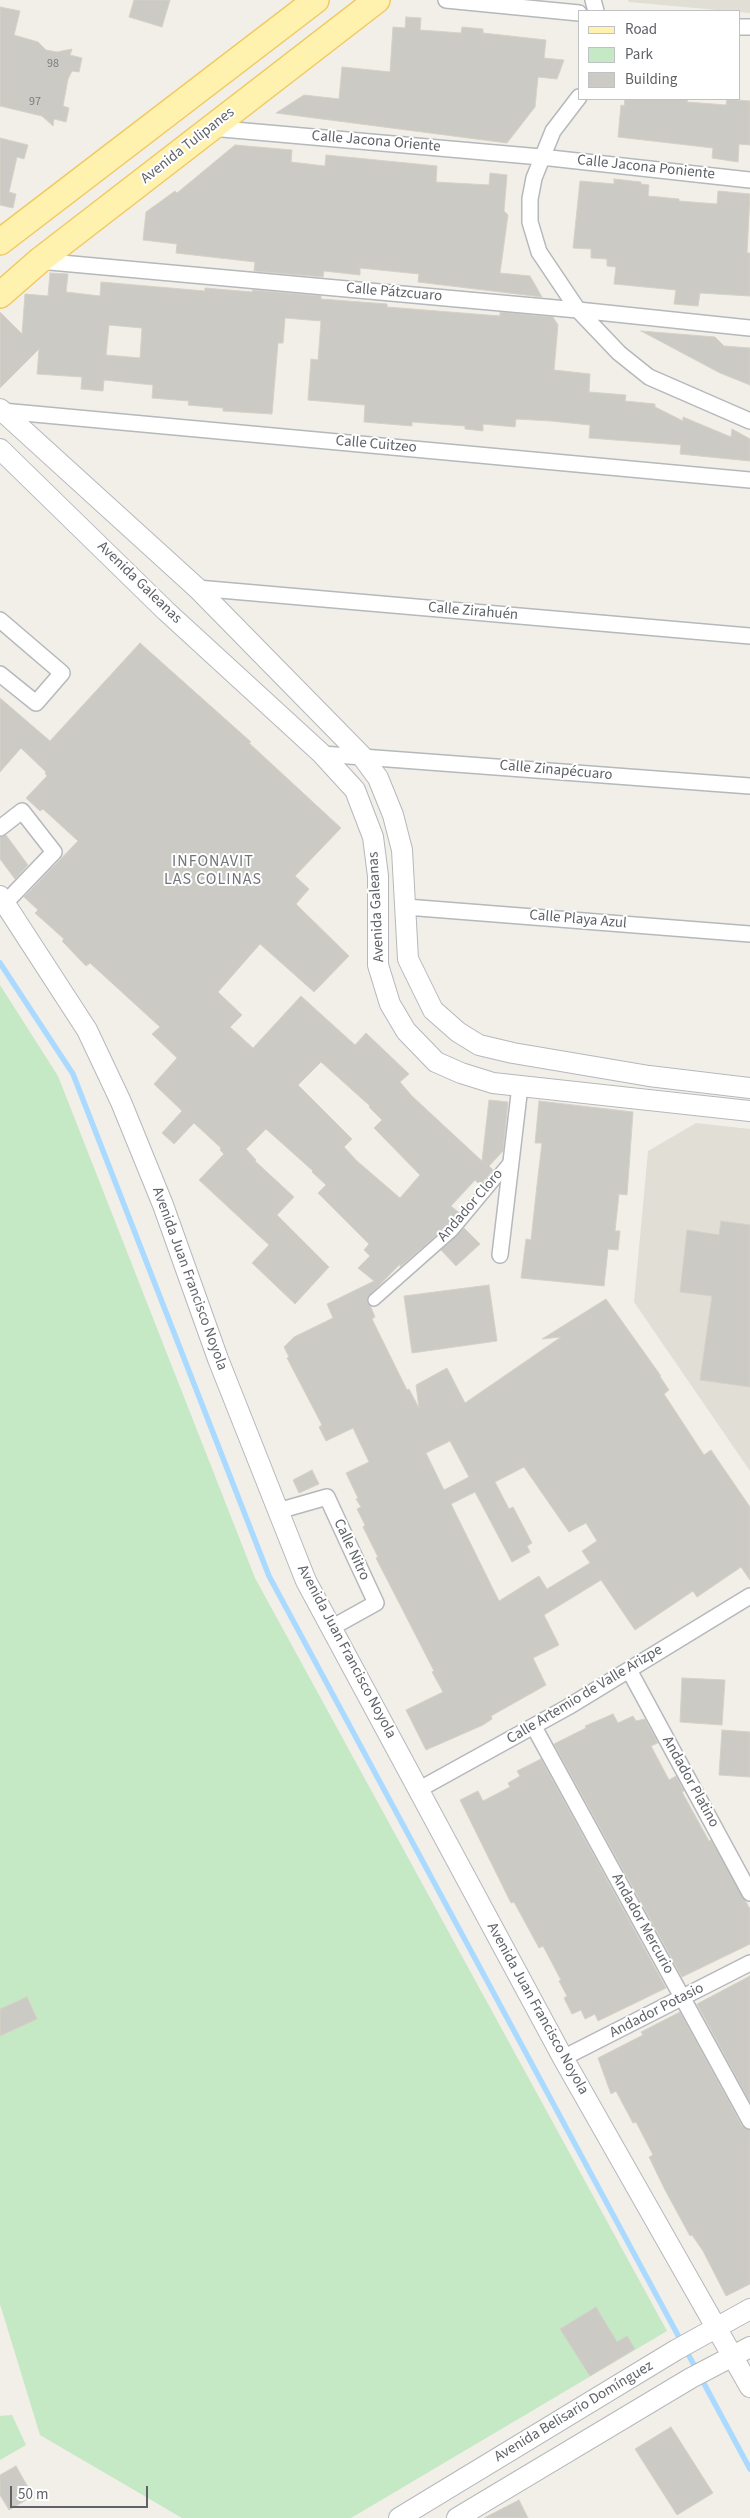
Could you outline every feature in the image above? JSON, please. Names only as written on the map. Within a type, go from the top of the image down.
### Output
[{"type":"main road","points":[[0,242],[316,0]]},
{"type":"main road","name":"Avenida Tulipanes","points":[[0,295],[39,261],[377,0]]},
{"type":"street","points":[[446,0],[578,13]]},
{"type":"street","points":[[578,98],[552,132],[541,157],[530,199],[530,222],[539,252],[578,310],[619,354],[649,377],[750,421]]},
{"type":"street","name":"Calle Jacona Oriente","points":[[211,128],[541,157]]},
{"type":"street","name":"Calle Jacona Poniente","points":[[541,157],[750,180]]},
{"type":"street","name":"Calle Pátzcuaro","points":[[39,261],[578,310],[750,328]]},
{"type":"street","name":"Calle Cuitzeo","points":[[1,410],[750,480]]},
{"type":"street","name":"Avenida Galeanas","points":[[1,410],[196,588],[362,755],[378,778],[393,815],[402,850],[408,959],[433,1010],[458,1032],[480,1045],[513,1053],[649,1076],[750,1088]]},
{"type":"street","name":"Avenida Galeanas","points":[[0,449],[166,610],[322,754],[355,790],[373,838],[378,876],[378,964],[390,1004],[406,1031],[436,1062],[469,1076],[493,1083],[750,1111]]},
{"type":"street","name":"Calle Zirahuén","points":[[196,588],[750,636]]},
{"type":"street","points":[[0,674],[36,703],[62,673],[1,623]]},
{"type":"street","name":"Calle Zinapécuaro","points":[[322,754],[362,755],[750,786]]},
{"type":"street","points":[[0,828],[22,811],[54,852],[2,899]]},
{"type":"street","name":"Avenida Juan Francisco Noyola","points":[[2,899],[87,1030],[121,1102],[163,1205],[190,1286],[306,1581],[563,2058],[717,2328],[742,2352],[750,2387]]},
{"type":"street","name":"Calle Playa Azul","points":[[406,907],[750,934]]},
{"type":"street","points":[[646,1099],[649,1076]]},
{"type":"street","name":"Andador Cloro","points":[[374,1300],[452,1231],[512,1159],[520,1086]]},
{"type":"street","points":[[500,1255],[512,1159]]},
{"type":"street","name":"Calle Nitro","points":[[278,1511],[327,1497],[376,1603],[331,1628]]},
{"type":"street","name":"Calle Artemio de Valle Arizpe","points":[[418,1790],[534,1727],[750,1596]]},
{"type":"street","name":"Andador Platino","points":[[629,1670],[750,1893]]},
{"type":"street","name":"Andador Mercurio","points":[[534,1727],[750,2120]]},
{"type":"street","name":"Andador Potasio","points":[[563,2058],[750,1963]]},
{"type":"street","name":"Avenida Belisario Domínguez","points":[[399,2518],[676,2350],[750,2310]]},
{"type":"street","name":"Avenida Belisario Domínguez","points":[[457,2518],[691,2378],[742,2352]]},
{"type":"street","points":[[646,2368],[661,2396]]},
{"type":"shaded area","points":[[628,0],[750,0],[750,13],[740,12],[740,10],[717,10],[629,2]]},
{"type":"shaded area","points":[[696,1123],[750,1129],[750,1471],[634,1302],[648,1151]]},
{"type":"green space","points":[[0,985],[58,1076],[255,1578],[667,2331],[351,2518],[182,2518],[40,2435],[0,2304]]},
{"type":"green space","points":[[12,2415],[26,2445],[0,2460],[0,2416]]},
{"type":"building","points":[[134,0],[170,0],[162,27],[129,17]]},
{"type":"building","points":[[0,7],[20,11],[14,35],[38,42],[46,50],[57,52],[72,49],[70,55],[82,58],[79,72],[72,71],[68,79],[63,106],[69,108],[66,122],[54,119],[53,126],[42,116],[0,106]]},
{"type":"building","points":[[406,17],[421,18],[420,30],[461,33],[462,27],[483,29],[483,33],[546,40],[544,58],[564,60],[557,79],[538,77],[535,107],[507,143],[276,113],[304,95],[339,99],[342,67],[390,72],[393,27],[405,28]]},
{"type":"building","points":[[625,100],[688,100],[687,102],[726,105],[727,100],[750,101],[750,145],[739,144],[738,162],[712,158],[713,148],[618,137],[621,105],[624,106]]},
{"type":"building","points":[[0,138],[28,145],[24,159],[17,157],[9,192],[16,194],[13,208],[0,205]]},
{"type":"building","points":[[235,145],[292,150],[291,162],[325,166],[326,155],[437,166],[436,182],[489,185],[490,173],[507,175],[504,211],[508,215],[500,273],[530,276],[542,297],[418,282],[419,274],[360,268],[360,275],[324,271],[323,277],[254,271],[255,262],[176,253],[177,244],[143,240],[146,212],[175,191],[177,193]]},
{"type":"building","points":[[614,179],[641,182],[641,184],[649,185],[648,196],[679,199],[679,201],[717,204],[718,191],[750,194],[747,253],[750,253],[750,296],[700,293],[698,306],[674,304],[676,290],[614,284],[616,267],[607,266],[607,259],[591,258],[591,249],[573,248],[580,181],[614,184]]},
{"type":"building","points":[[50,273],[68,274],[66,292],[100,296],[101,282],[205,291],[205,288],[252,292],[253,290],[321,296],[321,299],[387,304],[387,307],[500,316],[500,312],[553,317],[558,325],[554,370],[590,374],[589,392],[626,395],[625,401],[655,404],[655,407],[683,421],[683,417],[731,437],[732,429],[750,439],[750,461],[680,454],[681,445],[589,438],[590,425],[551,421],[516,419],[515,427],[483,424],[483,431],[465,429],[465,426],[412,422],[412,426],[364,422],[365,405],[308,400],[311,359],[318,360],[321,321],[285,318],[283,343],[278,343],[272,414],[223,411],[223,408],[188,405],[189,401],[152,398],[153,385],[104,380],[103,391],[81,389],[82,377],[37,374],[39,349],[0,388],[0,312],[22,334],[25,294],[48,296]],"holes":[[[109,325],[142,328],[140,358],[106,355]]]},
{"type":"building","points":[[641,331],[715,337],[724,346],[750,348],[750,385],[720,373]]},
{"type":"building","points":[[140,643],[251,742],[249,743],[341,828],[295,876],[309,889],[296,904],[349,956],[314,992],[260,944],[218,992],[242,1015],[230,1027],[253,1048],[301,996],[355,1045],[366,1033],[409,1074],[400,1082],[412,1096],[482,1161],[489,1100],[508,1102],[503,1151],[489,1166],[493,1170],[480,1185],[475,1180],[451,1206],[458,1212],[447,1226],[400,1267],[400,1264],[367,1298],[375,1317],[372,1319],[407,1390],[409,1389],[419,1408],[416,1385],[447,1368],[465,1403],[561,1337],[542,1339],[606,1299],[661,1376],[659,1375],[669,1390],[664,1394],[704,1455],[711,1450],[750,1507],[750,1580],[741,1567],[697,1597],[693,1591],[635,1630],[601,1580],[544,1615],[559,1645],[533,1658],[546,1685],[491,1716],[492,1719],[483,1725],[426,1750],[406,1710],[443,1692],[376,1558],[378,1557],[363,1527],[365,1525],[357,1509],[361,1507],[346,1473],[369,1462],[353,1428],[326,1441],[319,1427],[322,1425],[287,1358],[289,1357],[284,1347],[294,1337],[333,1318],[327,1304],[374,1281],[358,1268],[370,1256],[364,1250],[369,1244],[318,1193],[326,1185],[266,1129],[246,1149],[255,1161],[294,1197],[277,1215],[329,1267],[295,1304],[252,1263],[269,1245],[199,1180],[224,1154],[220,1150],[221,1148],[194,1123],[174,1144],[162,1133],[182,1111],[154,1084],[177,1058],[152,1034],[160,1027],[90,963],[86,966],[62,941],[64,939],[35,913],[38,910],[24,897],[78,841],[43,809],[40,811],[26,798],[47,776],[46,772],[21,748],[0,772],[0,698],[50,741]],"holes":[[[321,1062],[370,1106],[382,1120],[374,1128],[420,1175],[400,1198],[357,1161],[344,1147],[352,1139],[298,1085]],[[450,1441],[469,1477],[444,1490],[426,1453]],[[524,1467],[569,1532],[586,1523],[597,1541],[582,1551],[590,1563],[547,1589],[539,1576],[499,1601],[451,1504],[475,1492],[512,1562],[530,1552],[527,1546],[532,1543],[513,1507],[509,1509],[495,1482]]]},
{"type":"building","points":[[6,835],[28,865],[15,879],[0,859],[0,837]]},
{"type":"building","points":[[539,1101],[633,1112],[627,1195],[619,1194],[615,1231],[620,1231],[618,1250],[608,1249],[604,1286],[521,1278],[526,1239],[531,1240],[542,1143],[535,1143]]},
{"type":"building","points":[[721,1221],[750,1225],[750,1387],[700,1380],[712,1296],[680,1292],[687,1230],[719,1235]]},
{"type":"building","points":[[464,1228],[480,1244],[456,1266],[441,1250]]},
{"type":"building","points":[[489,1285],[497,1341],[412,1353],[404,1296]]},
{"type":"building","points":[[312,1470],[319,1484],[299,1493],[293,1480]]},
{"type":"building","points":[[682,1678],[725,1680],[722,1725],[680,1722]]},
{"type":"building","points":[[613,1714],[618,1723],[633,1716],[636,1721],[645,1719],[658,1743],[651,1746],[669,1780],[676,1776],[684,1791],[682,1792],[709,1841],[711,1840],[750,1909],[750,1944],[682,1977],[554,1744],[586,1728],[585,1726]]},
{"type":"building","points":[[722,1730],[750,1732],[750,1777],[719,1775]]},
{"type":"building","points":[[541,1759],[666,1988],[598,2021],[595,2014],[585,2019],[581,2010],[572,2014],[564,1998],[567,1996],[559,1981],[561,1980],[543,1946],[539,1948],[514,1902],[511,1903],[460,1800],[478,1791],[483,1801],[510,1787],[508,1783],[520,1776],[517,1771]]},
{"type":"building","points":[[750,1976],[750,2102],[697,2004]]},
{"type":"building","points":[[27,1997],[37,2019],[0,2036],[0,2009]]},
{"type":"building","points":[[680,2012],[742,2126],[750,2130],[750,2284],[726,2296],[703,2251],[692,2235],[690,2236],[665,2190],[649,2157],[653,2155],[636,2122],[633,2123],[616,2091],[611,2094],[598,2058],[643,2035],[641,2032]]},
{"type":"building","points":[[596,2307],[617,2342],[627,2336],[635,2349],[590,2376],[560,2329]]},
{"type":"building","points":[[671,2427],[713,2493],[677,2515],[635,2449]]},
{"type":"building","points":[[16,2466],[33,2496],[9,2510],[0,2495],[0,2475]]},
{"type":"building","points":[[519,2500],[528,2518],[484,2518]]},
{"type":"waterway","points":[[0,963],[73,1074],[269,1576],[750,2469]]},
{"type":"district","name":"INFONAVIT LAS COLINAS","points":[[213,871]]}]
